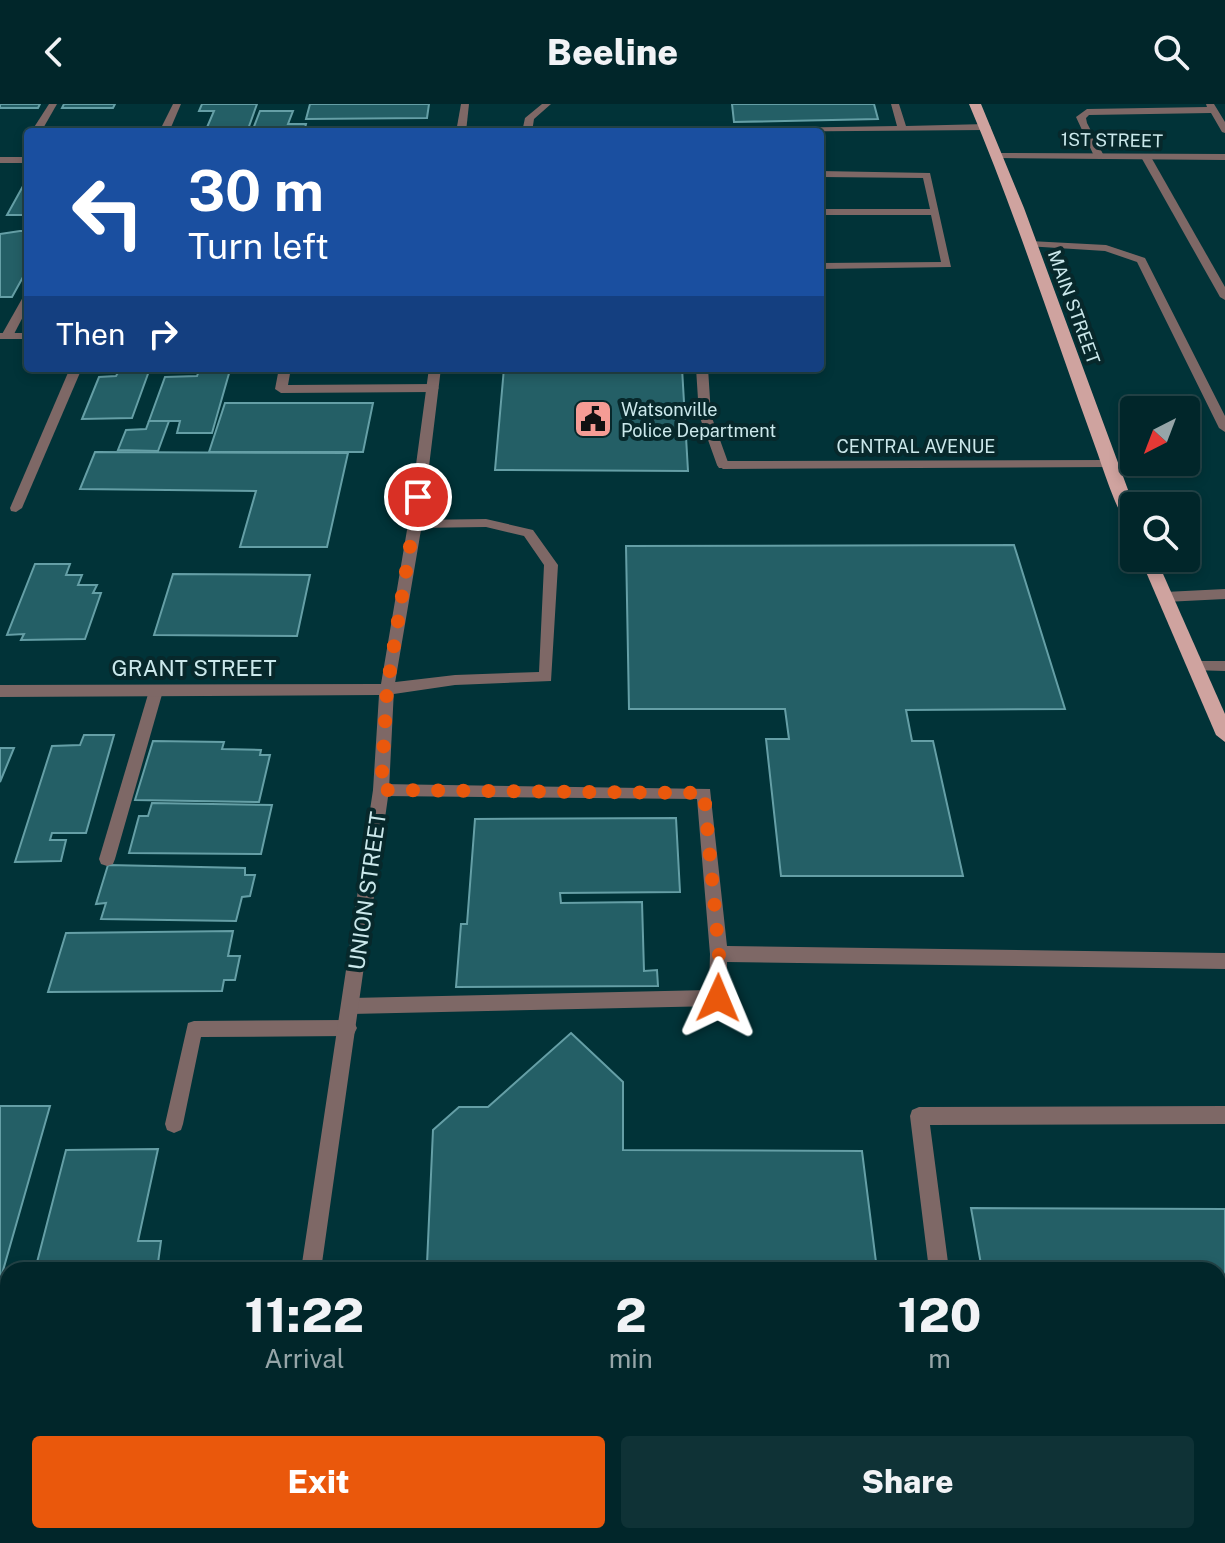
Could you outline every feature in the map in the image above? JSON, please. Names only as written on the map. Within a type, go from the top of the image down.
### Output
[{"type":"main road","name":"MAIN STREET","points":[[975,104],[999,155],[1120,492]]},
{"type":"main road","points":[[1154,572],[1225,735]]},
{"type":"street","points":[[38,128],[53,104]]},
{"type":"street","points":[[166,128],[177,104]]},
{"type":"street","points":[[462,128],[465,104]]},
{"type":"street","points":[[528,128],[530,118],[547,104]]},
{"type":"street","points":[[895,104],[902,129]]},
{"type":"street","points":[[1099,156],[1082,123],[1087,112],[1211,107],[1225,130]]},
{"type":"street","points":[[824,130],[986,127]]},
{"type":"street","name":"1ST STREET","points":[[999,155],[1225,157]]},
{"type":"street","points":[[1146,157],[1225,297]]},
{"type":"street","points":[[0,160],[24,160]]},
{"type":"street","points":[[824,174],[927,175],[947,265],[824,266]]},
{"type":"street","points":[[824,212],[934,212]]},
{"type":"street","points":[[1030,244],[1106,248],[1141,260],[1225,428]]},
{"type":"street","points":[[3,336],[24,303]]},
{"type":"street","points":[[3,336],[24,336]]},
{"type":"street","points":[[16,508],[74,372]]},
{"type":"street","points":[[284,372],[281,389],[433,388]]},
{"type":"street","name":"UNION STREET","points":[[312,1262],[381,790],[387,689],[415,524],[435,372]]},
{"type":"street","name":"CENTRAL AVENUE","points":[[702,372],[705,415],[723,465],[1108,464]]},
{"type":"street","name":"GRANT STREET","points":[[0,691],[387,689],[455,680],[546,677],[551,565],[528,533],[486,523],[415,524]]},
{"type":"street","points":[[1165,597],[1225,594]]},
{"type":"street","points":[[1195,666],[1225,666]]},
{"type":"street","points":[[107,859],[156,691]]},
{"type":"street","points":[[351,1006],[718,998],[719,954],[704,793],[381,790]]},
{"type":"street","points":[[719,954],[1225,961]]},
{"type":"street","points":[[174,1124],[194,1029],[348,1028]]},
{"type":"street","points":[[938,1262],[919,1116],[1225,1115]]},
{"type":"building","points":[[0,104],[40,104],[38,108],[0,108]]},
{"type":"building","points":[[64,104],[115,104],[113,108],[62,108]]},
{"type":"building","points":[[202,104],[257,104],[248,128],[207,128],[214,111],[199,111]]},
{"type":"building","points":[[310,104],[429,104],[427,118],[306,119]]},
{"type":"building","points":[[732,104],[874,104],[878,119],[734,122]]},
{"type":"building","points":[[260,111],[293,111],[288,124],[306,124],[305,128],[253,128]]},
{"type":"building","points":[[24,184],[24,215],[7,215]]},
{"type":"building","points":[[24,231],[24,275],[12,297],[0,297],[0,234]]},
{"type":"building","points":[[118,372],[149,372],[132,418],[82,419],[99,377],[116,376]]},
{"type":"building","points":[[199,372],[229,372],[212,433],[177,433],[180,421],[149,421],[165,377],[197,376]]},
{"type":"building","name":"Watsonville Police Department","points":[[504,372],[682,372],[688,471],[495,470]]},
{"type":"building","points":[[225,403],[373,403],[363,452],[209,452]]},
{"type":"building","points":[[149,421],[169,421],[158,451],[118,450],[126,430],[146,429]]},
{"type":"building","points":[[95,452],[348,453],[327,547],[240,547],[256,491],[80,489]]},
{"type":"building","points":[[1014,545],[1065,709],[906,710],[912,741],[933,741],[963,876],[781,876],[766,739],[789,739],[785,709],[629,709],[626,546]]},
{"type":"building","points":[[35,564],[70,564],[66,575],[82,575],[78,585],[97,585],[93,593],[101,593],[85,639],[21,640],[24,634],[7,635]]},
{"type":"building","points":[[173,574],[310,575],[297,636],[154,635]]},
{"type":"building","points":[[84,735],[114,735],[86,833],[52,833],[50,840],[66,840],[61,861],[15,862],[52,746],[80,745]]},
{"type":"building","points":[[153,741],[224,742],[222,749],[261,750],[260,755],[270,755],[259,802],[135,800]]},
{"type":"building","points":[[0,748],[14,748],[0,782]]},
{"type":"building","points":[[152,803],[272,805],[261,854],[129,853],[139,816],[148,816]]},
{"type":"building","points":[[676,818],[680,892],[560,893],[561,903],[642,902],[644,971],[657,970],[658,986],[456,987],[461,924],[467,924],[475,819]]},
{"type":"building","points":[[108,865],[245,868],[245,875],[255,875],[250,896],[242,897],[236,921],[101,919],[106,903],[96,904]]},
{"type":"building","points":[[233,931],[228,956],[240,956],[235,980],[224,980],[222,991],[48,992],[66,933]]},
{"type":"building","points":[[571,1033],[623,1082],[623,1150],[862,1151],[876,1262],[427,1262],[433,1130],[459,1107],[488,1107]]},
{"type":"building","points":[[0,1106],[50,1106],[5,1262],[0,1262]]},
{"type":"building","points":[[158,1149],[138,1241],[161,1241],[158,1262],[37,1262],[66,1150]]},
{"type":"building","points":[[971,1208],[1225,1209],[1225,1262],[981,1262]]},
{"type":"place","name":"Watsonville Police Department","points":[[593,419]]},
{"type":"route","points":[[418,497],[387,689],[381,790],[704,793],[719,954],[718,998]]}]
